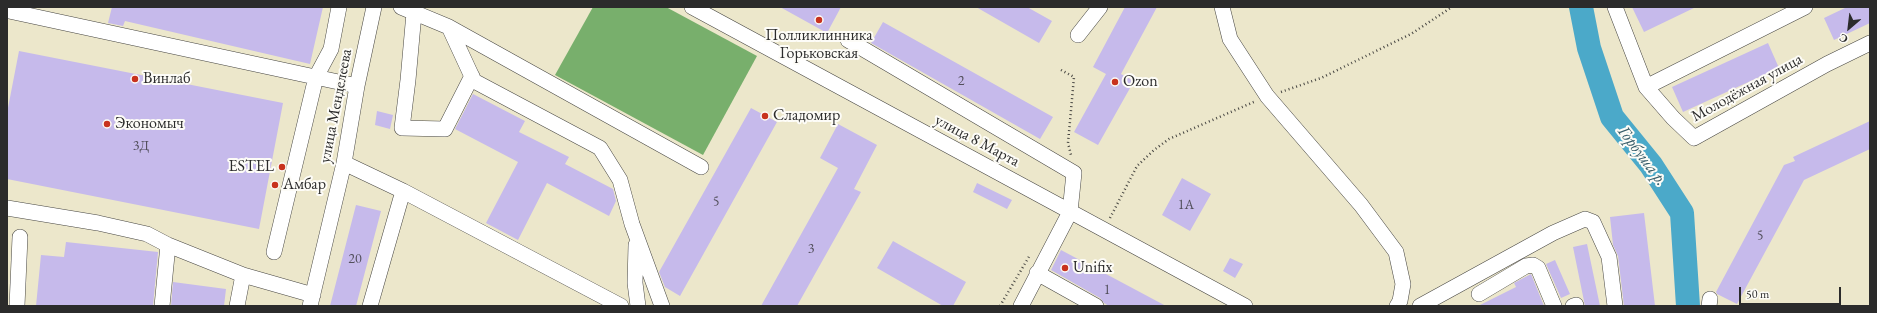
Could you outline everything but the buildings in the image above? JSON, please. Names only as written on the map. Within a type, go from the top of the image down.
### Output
[{"type":"street","points":[[274,252],[316,77],[331,49],[339,7]]},
{"type":"street","name":"улица Менделеева","points":[[312,301],[344,163],[357,86],[374,7]]},
{"type":"street","name":"улица 8 Марта","points":[[692,7],[1245,306]]},
{"type":"street","points":[[1078,35],[1100,7]]},
{"type":"street","points":[[1222,7],[1230,39],[1267,96],[1361,205],[1396,252],[1403,284],[1400,301],[1397,306]]},
{"type":"street","name":"Молодёжная улица","points":[[1615,7],[1646,87],[1673,118],[1694,138],[1827,64],[1870,43]]},
{"type":"street","points":[[1646,87],[1805,7]]},
{"type":"street","points":[[472,76],[445,129],[402,128],[408,80],[408,10],[449,27],[701,167]]},
{"type":"street","points":[[8,11],[357,86]]},
{"type":"street","points":[[449,27],[474,81],[600,148],[620,180],[637,238],[662,306]]},
{"type":"street","points":[[848,40],[1074,173],[1070,212],[1021,306]]},
{"type":"street","points":[[344,163],[403,191],[621,306]]},
{"type":"street","points":[[370,306],[403,191]]},
{"type":"street","points":[[7,208],[98,223],[147,234],[168,245],[312,301]]},
{"type":"street","points":[[1420,306],[1554,233],[1585,219],[1593,222],[1609,257],[1615,306]]},
{"type":"street","points":[[17,306],[20,237]]},
{"type":"street","points":[[637,238],[635,283],[638,306]]},
{"type":"street","points":[[162,306],[168,245]]},
{"type":"street","points":[[1468,279],[1482,300],[1526,266],[1533,265],[1538,268],[1554,306]]},
{"type":"street","points":[[1037,273],[1096,306]]},
{"type":"street","points":[[237,306],[243,275]]},
{"type":"green space","points":[[593,7],[666,7],[757,56],[703,155],[555,75]]},
{"type":"waterway","name":"Горбуша р.","points":[[1581,7],[1589,48],[1612,117],[1651,165],[1682,213],[1688,306]]},
{"type":"place","name":"Полликлинника Горьковская","points":[[819,20]]},
{"type":"place","name":"Винлаб","points":[[135,79]]},
{"type":"place","name":"Ozon","points":[[1115,82]]},
{"type":"place","name":"Сладомир","points":[[765,116]]},
{"type":"place","name":"Экономыч","points":[[107,124]]},
{"type":"place","name":"ESTEL","points":[[282,167]]},
{"type":"place","name":"Амбар","points":[[275,185]]},
{"type":"place","name":"Unifix","points":[[1065,268]]}]
